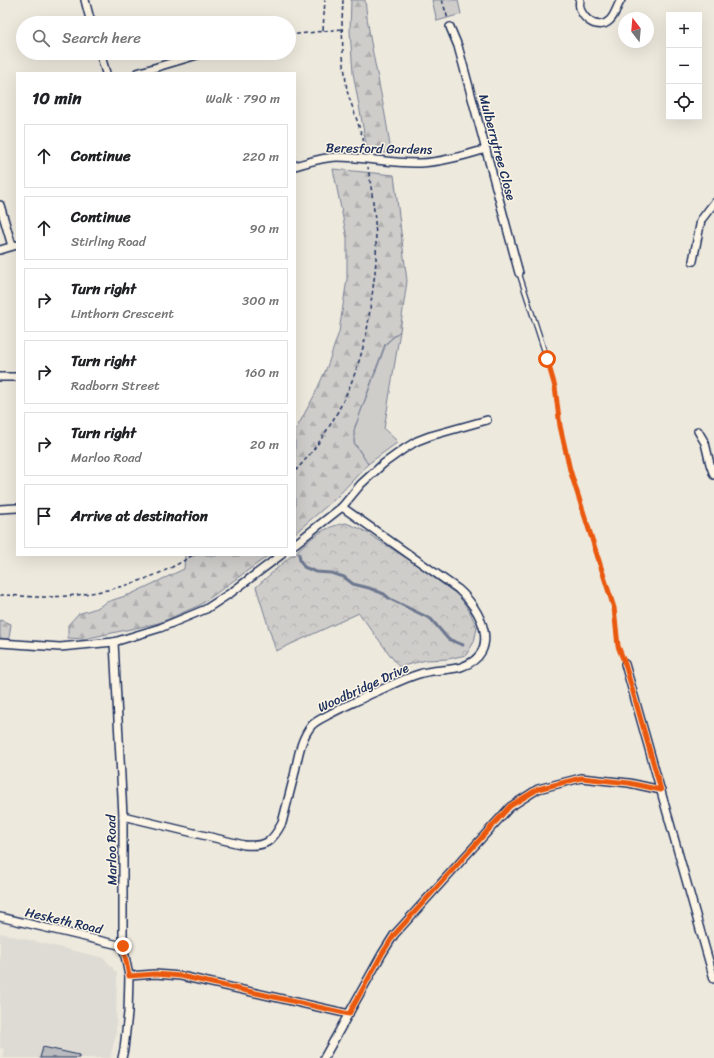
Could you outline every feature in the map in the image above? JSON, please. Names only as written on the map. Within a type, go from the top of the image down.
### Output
[{"type":"street","points":[[85,0],[90,16]]},
{"type":"street","points":[[580,0],[579,4],[581,12],[585,18],[593,23],[599,24],[610,20],[620,0]]},
{"type":"street","name":"Mulberrytree Close","points":[[450,27],[458,46],[519,273]]},
{"type":"street","points":[[102,60],[106,72]]},
{"type":"street","points":[[140,72],[181,60]]},
{"type":"street","name":"Beresford Gardens","points":[[296,166],[320,159],[335,157],[418,163],[432,162],[446,160],[486,149]]},
{"type":"street","points":[[692,261],[701,220],[714,203]]},
{"type":"street","points":[[0,205],[14,246],[0,250]]},
{"type":"street","points":[[0,377],[15,377]]},
{"type":"street","points":[[296,543],[342,507],[362,484],[383,464],[404,449],[430,436],[487,420]]},
{"type":"street","points":[[698,431],[705,443],[714,475]]},
{"type":"street","name":"Woodbridge Drive","points":[[123,816],[244,845],[257,846],[268,843],[276,834],[282,823],[302,742],[313,724],[405,679],[430,670],[462,667],[471,662],[481,653],[485,634],[481,620],[467,596],[342,507]]},
{"type":"street","points":[[0,509],[16,508]]},
{"type":"street","points":[[0,643],[60,647],[114,642],[160,628],[206,609],[232,592],[279,556]]},
{"type":"street","name":"Marloo Road","points":[[114,642],[123,816],[123,946],[129,976],[127,1020],[122,1058]]},
{"type":"street","points":[[625,664],[714,979]]},
{"type":"street","points":[[324,1058],[394,935],[510,806],[538,789],[581,778],[629,783],[661,790]]},
{"type":"street","name":"Hesketh Road","points":[[0,917],[123,946]]},
{"type":"street","points":[[129,976],[155,974],[181,976],[349,1014]]},
{"type":"lane","points":[[519,273],[547,359]]},
{"type":"path","points":[[323,31],[325,0]]},
{"type":"path","points":[[296,470],[331,426],[351,383],[367,329],[376,267],[374,210],[363,138],[347,91],[343,56],[343,0]]},
{"type":"path","points":[[442,0],[450,27]]},
{"type":"path","points":[[296,33],[342,29]]},
{"type":"path","points":[[547,359],[555,387],[560,426],[570,470],[614,608],[618,646],[625,664]]},
{"type":"path","points":[[0,595],[41,597],[77,595],[112,589],[147,579],[191,556]]},
{"type":"shaded area","points":[[0,933],[104,958],[117,973],[116,1034],[110,1058],[2,1058],[4,1049],[0,1048]]},
{"type":"green space","points":[[351,0],[365,0],[370,39],[391,154],[367,149],[353,73],[350,31]]},
{"type":"green space","points":[[432,0],[458,0],[461,14],[437,21]]},
{"type":"green space","points":[[333,169],[394,175],[407,281],[400,331],[385,344],[354,430],[354,443],[368,464],[336,498],[296,532],[296,429],[314,396],[327,367],[339,332],[347,279],[347,238]]},
{"type":"green space","points":[[400,331],[384,429],[398,442],[368,464],[354,442],[354,430],[386,344]]},
{"type":"green space","points":[[346,523],[361,529],[414,563],[459,596],[470,612],[477,628],[474,642],[466,655],[448,659],[426,660],[399,667],[359,613],[276,651],[256,587],[291,556],[296,556],[296,552],[318,534]]},
{"type":"green space","points":[[185,556],[268,556],[200,605],[159,623],[84,639],[68,638],[68,625],[78,614],[131,594],[184,569]]},
{"type":"green space","points":[[0,620],[11,624],[9,639],[0,638]]},
{"type":"building","points":[[43,1047],[79,1055],[79,1058],[40,1058]]},
{"type":"waterway","points":[[299,554],[300,560],[304,567],[316,572],[331,573],[344,577],[353,584],[384,594],[390,599],[431,619],[448,639],[463,645]]},
{"type":"route","points":[[123,946],[129,976],[155,974],[181,976],[349,1014],[394,935],[510,806],[538,789],[581,778],[629,783],[661,790],[625,664],[618,646],[614,608],[570,470],[560,426],[555,387],[547,359]]}]
